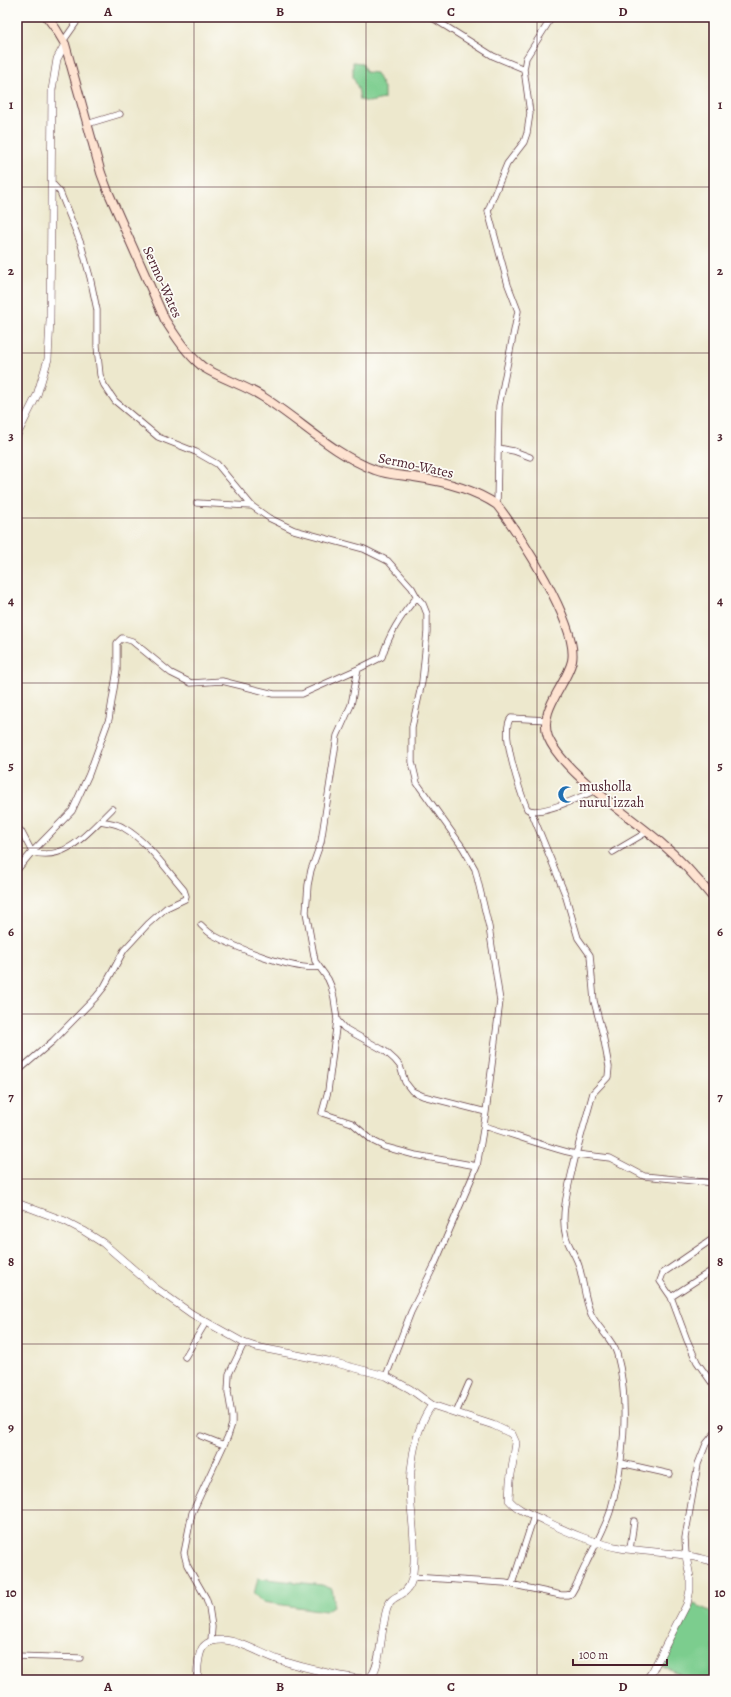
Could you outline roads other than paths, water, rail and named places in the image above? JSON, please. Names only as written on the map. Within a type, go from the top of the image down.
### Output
[{"type":"main road","name":"Sermo-Wates","points":[[47,17],[64,42],[107,189],[165,320],[195,360],[209,371],[262,396],[355,462],[376,471],[416,477],[463,488],[497,505],[538,569],[556,601],[573,648],[572,661],[566,677],[554,699],[546,725],[548,736],[557,753],[577,774],[661,842],[697,878],[714,899]]},
{"type":"street","points":[[17,435],[37,395],[48,359],[50,320],[52,90],[57,59],[64,42],[76,23],[76,17]]},
{"type":"street","points":[[431,17],[493,56],[524,69]]},
{"type":"street","points":[[497,505],[499,406],[518,311],[508,285],[488,212],[507,164],[524,142],[527,133],[530,113],[524,69],[526,58],[552,17]]},
{"type":"street","points":[[87,124],[120,114]]},
{"type":"street","points":[[51,182],[60,192],[81,244],[90,276],[97,310],[97,346],[100,375],[109,394],[115,401],[158,437],[196,452],[217,464],[252,506],[269,518],[294,530],[347,546],[364,549],[388,561],[412,588],[423,604],[426,614],[427,632],[422,682],[412,727],[412,762],[417,783],[464,848],[475,869],[490,927],[500,1001],[486,1112],[477,1166],[434,1266],[411,1312],[386,1376]]},
{"type":"street","points":[[498,448],[514,451],[530,458]]},
{"type":"street","points":[[197,503],[252,506]]},
{"type":"street","points":[[17,870],[32,852],[72,812],[89,774],[109,719],[116,670],[117,643],[122,638],[132,641],[171,673],[191,683],[222,681],[274,694],[302,694],[382,657],[390,635],[404,612],[417,597]]},
{"type":"street","points":[[358,669],[351,705],[337,736],[321,842],[311,870],[308,885],[306,912],[315,961],[328,979],[331,986],[337,1020],[328,1091],[321,1112],[352,1123],[373,1141],[385,1147],[415,1155],[477,1166]]},
{"type":"street","points":[[412,1578],[483,1580],[512,1584],[561,1595],[571,1594],[610,1512],[624,1440],[623,1392],[618,1355],[615,1346],[598,1328],[591,1314],[584,1291],[580,1268],[566,1237],[563,1218],[576,1154],[593,1093],[608,1077],[609,1067],[603,1035],[594,1001],[590,955],[578,938],[565,894],[530,811],[527,809],[519,789],[510,750],[508,723],[511,718],[547,720]]},
{"type":"street","points":[[530,811],[535,812],[562,804],[596,790]]},
{"type":"street","points":[[17,828],[21,831],[32,852],[40,855],[48,855],[72,847],[112,809]]},
{"type":"street","points":[[17,1072],[53,1041],[96,997],[104,987],[124,950],[148,924],[166,908],[186,898],[184,890],[144,844],[125,828],[115,824],[100,822]]},
{"type":"street","points":[[613,852],[647,832]]},
{"type":"street","points":[[201,925],[212,935],[269,958],[305,968],[318,967]]},
{"type":"street","points":[[337,1020],[344,1028],[385,1051],[395,1060],[400,1066],[405,1082],[412,1091],[423,1096],[486,1112]]},
{"type":"street","points":[[484,1126],[514,1135],[548,1148],[576,1154],[610,1158],[644,1176],[714,1183]]},
{"type":"street","points":[[17,1202],[65,1221],[103,1243],[154,1287],[192,1314],[244,1343],[256,1347],[328,1361],[386,1376],[410,1388],[432,1404],[493,1425],[512,1434],[516,1443],[510,1481],[509,1500],[517,1508],[580,1538],[596,1543],[686,1556],[714,1562]]},
{"type":"street","points":[[714,1238],[661,1275],[660,1280],[671,1297],[697,1362],[714,1386]]},
{"type":"street","points":[[671,1297],[714,1268]]},
{"type":"street","points":[[185,1357],[206,1322]]},
{"type":"street","points":[[211,1641],[212,1627],[209,1607],[206,1598],[187,1565],[184,1553],[192,1514],[224,1445],[232,1424],[232,1409],[228,1392],[229,1374],[244,1343]]},
{"type":"street","points":[[456,1413],[468,1383]]},
{"type":"street","points":[[197,1680],[200,1655],[204,1646],[211,1641],[223,1640],[233,1642],[279,1660],[356,1679],[366,1680],[374,1672],[386,1610],[394,1597],[401,1595],[409,1588],[412,1578],[414,1559],[410,1478],[420,1426],[432,1404]]},
{"type":"street","points":[[646,1680],[652,1672],[687,1604],[690,1590],[690,1577],[686,1556],[685,1538],[698,1464],[706,1444],[714,1434]]},
{"type":"street","points":[[201,1436],[224,1445]]},
{"type":"street","points":[[620,1463],[670,1474]]},
{"type":"street","points":[[512,1584],[534,1516]]},
{"type":"street","points":[[630,1549],[634,1521]]},
{"type":"street","points":[[17,1656],[80,1658]]},
{"type":"place","name":"musholla nurul izzah","points":[[566,794]]}]
